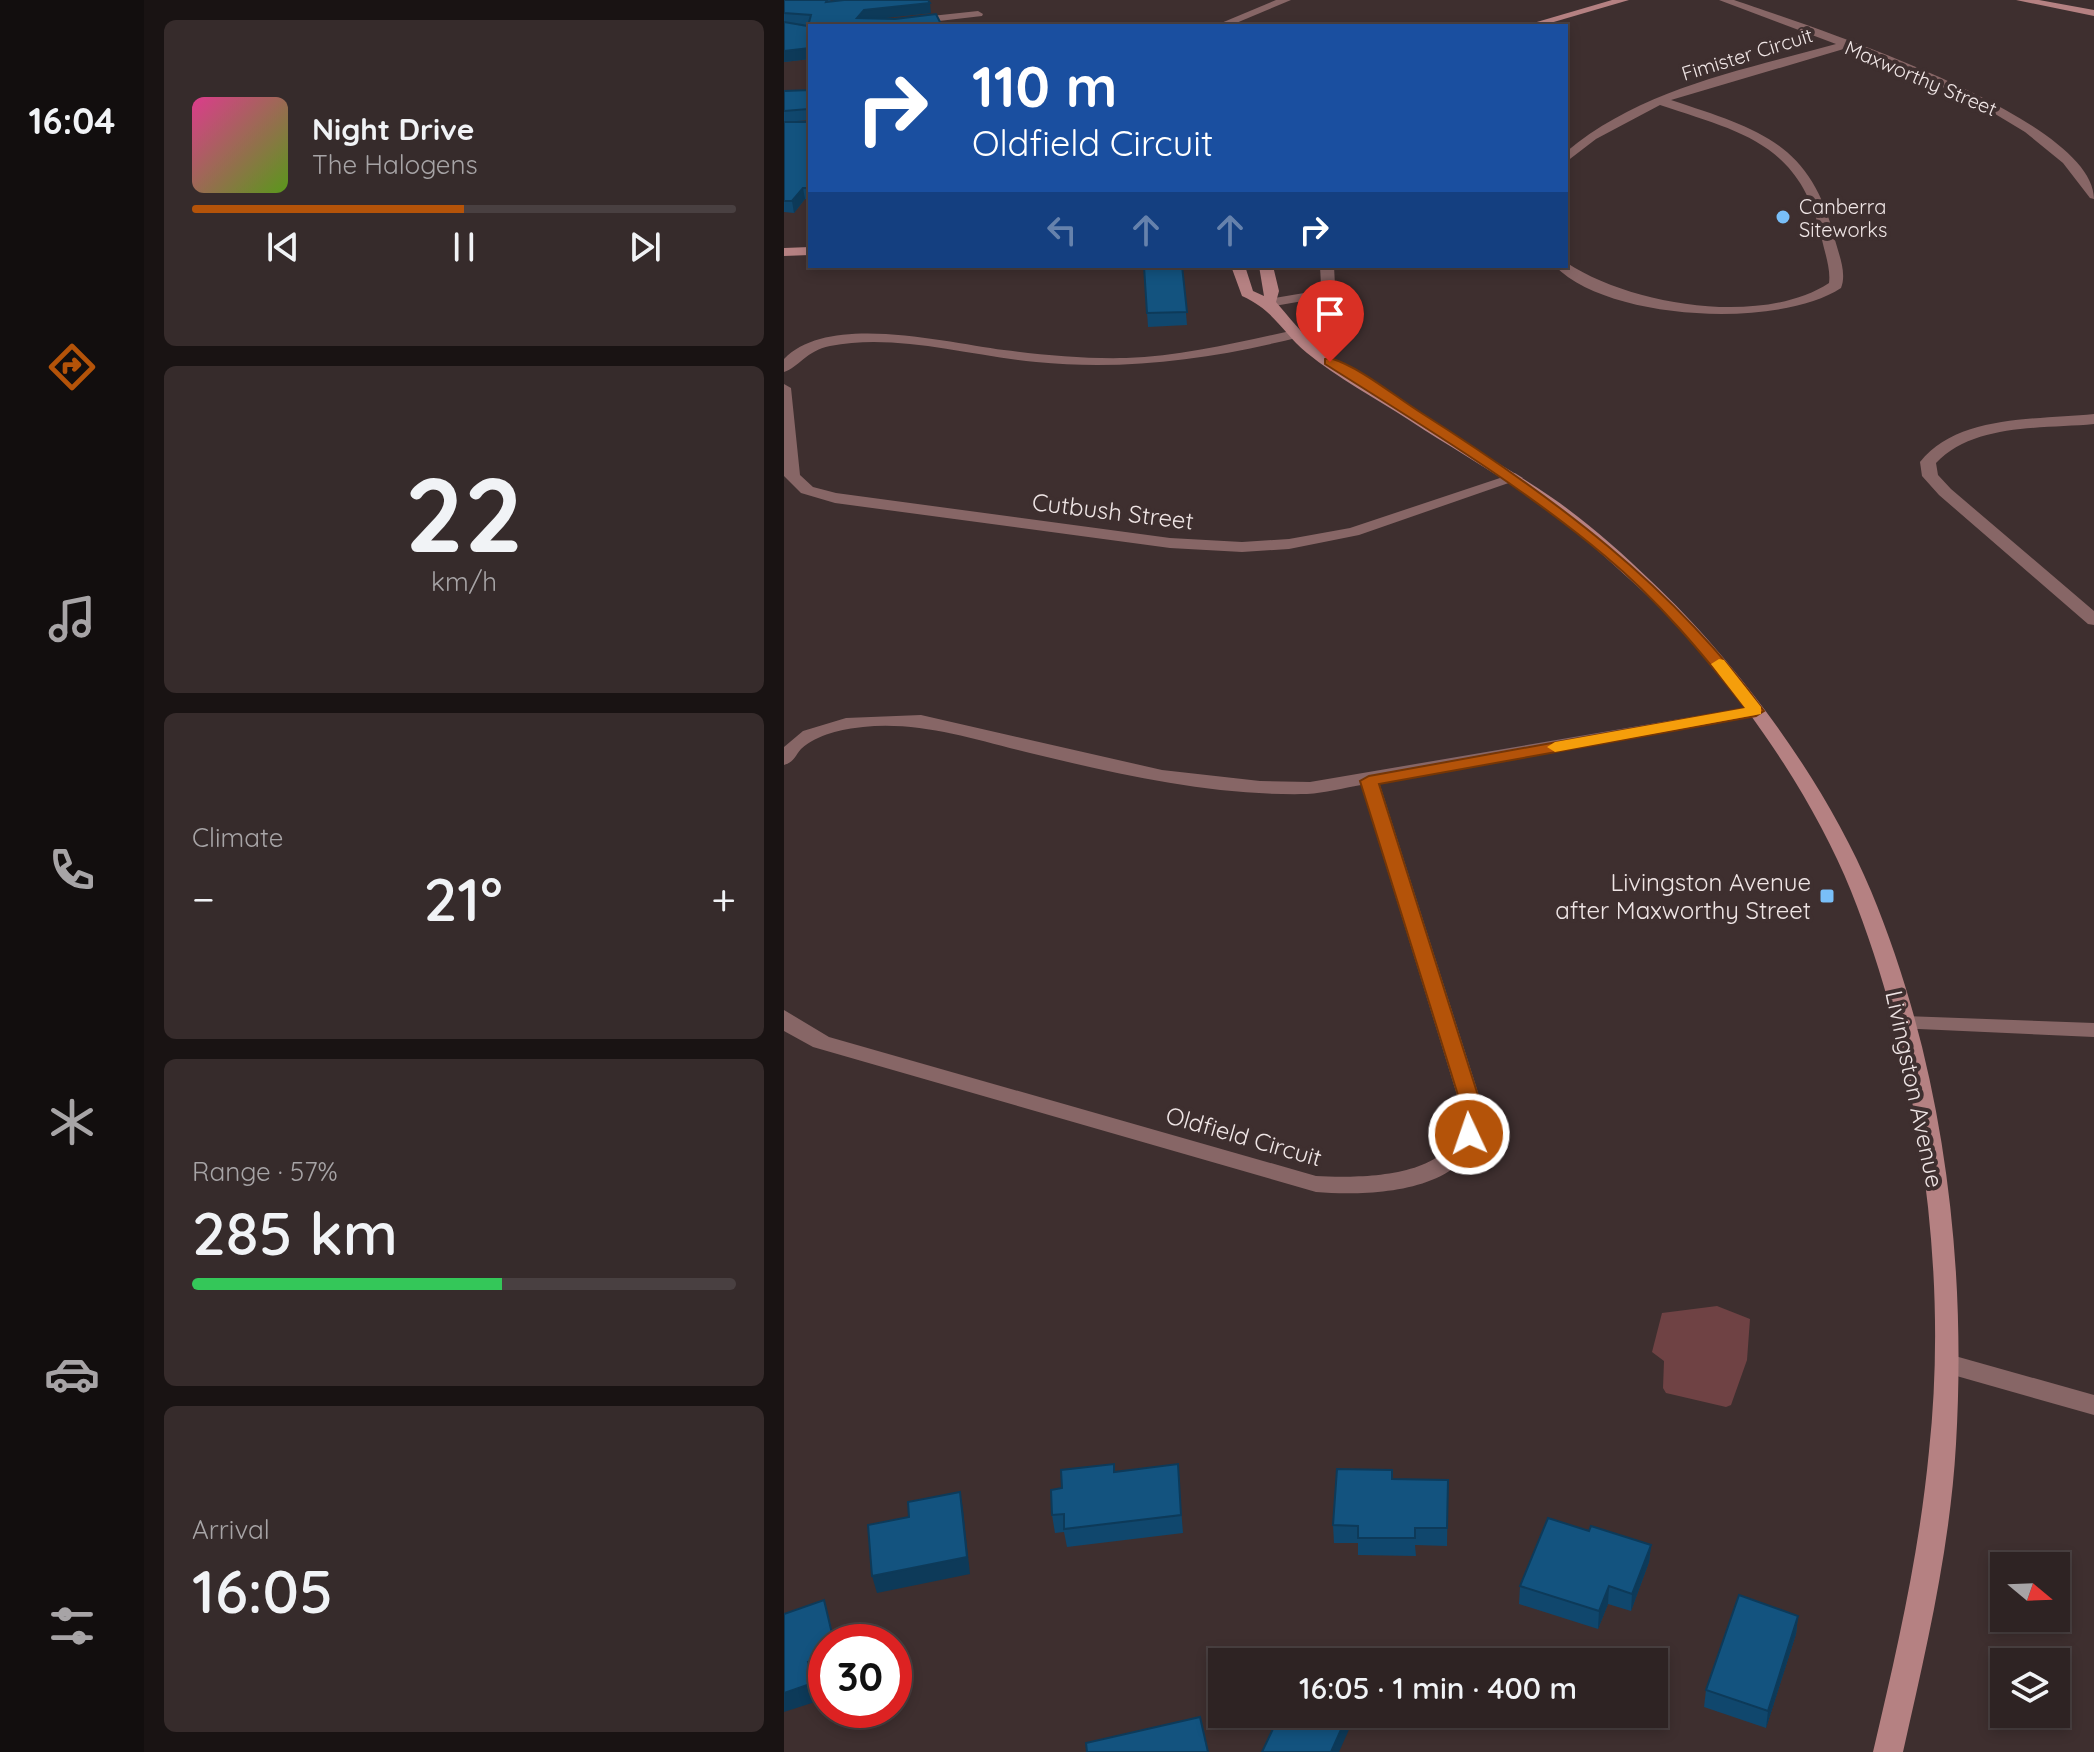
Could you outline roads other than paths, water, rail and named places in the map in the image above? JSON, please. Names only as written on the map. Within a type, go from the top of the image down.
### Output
[{"type":"street","points":[[970,0],[983,24]]},
{"type":"street","points":[[1224,24],[1286,0]]},
{"type":"street","points":[[1535,24],[1624,0]]},
{"type":"street","name":"Maxworthy Street","points":[[1724,0],[1964,92],[2024,125],[2056,148],[2080,173],[2094,195]]},
{"type":"street","points":[[2021,0],[2094,13]]},
{"type":"street","points":[[885,24],[978,14]]},
{"type":"street","name":"Fimister Circuit","points":[[1568,156],[1605,128],[1661,101],[1844,45]]},
{"type":"street","name":"Fimister Circuit","points":[[1566,268],[1611,292],[1684,306],[1796,304],[1818,298],[1836,285],[1837,275],[1811,186],[1798,168],[1746,133],[1661,101]]},
{"type":"street","points":[[784,239],[808,238]]},
{"type":"street","points":[[784,252],[808,251]]},
{"type":"street","name":"Livingston Avenue","points":[[1235,268],[1247,293],[1269,303],[1295,334],[1349,375],[1515,478],[1644,583],[1702,643],[1756,711],[1823,814],[1861,891],[1905,1023],[1937,1180],[1948,1364],[1943,1447],[1924,1596],[1888,1752]]},
{"type":"street","points":[[1266,268],[1272,291],[1269,303],[1321,294],[1328,286],[1327,268]]},
{"type":"street","points":[[784,368],[797,354],[817,346],[857,339],[885,338],[1058,359],[1126,362],[1170,359],[1295,334]]},
{"type":"street","name":"Cutbush Street","points":[[784,388],[792,476],[807,490],[835,498],[1170,543],[1242,547],[1333,537],[1515,478]]},
{"type":"street","points":[[2094,419],[1955,439],[1936,449],[1928,462],[1930,476],[1945,492],[2094,620]]},
{"type":"street","points":[[784,759],[807,738],[835,726],[886,719],[921,721],[1135,772],[1193,782],[1253,789],[1310,788],[1369,781],[1756,711]]},
{"type":"street","name":"Oldfield Circuit","points":[[784,1017],[788,1024],[821,1042],[1316,1184],[1383,1185],[1422,1175],[1452,1157],[1469,1134],[1472,1108],[1369,781]]},
{"type":"street","points":[[1905,1023],[2094,1030]]},
{"type":"street","points":[[1948,1364],[2094,1405]]},
{"type":"place","name":"Canberra Siteworks","points":[[1783,217]]},
{"type":"place","name":"Livingston Avenue after Maxworthy Street","points":[[1827,896]]}]
